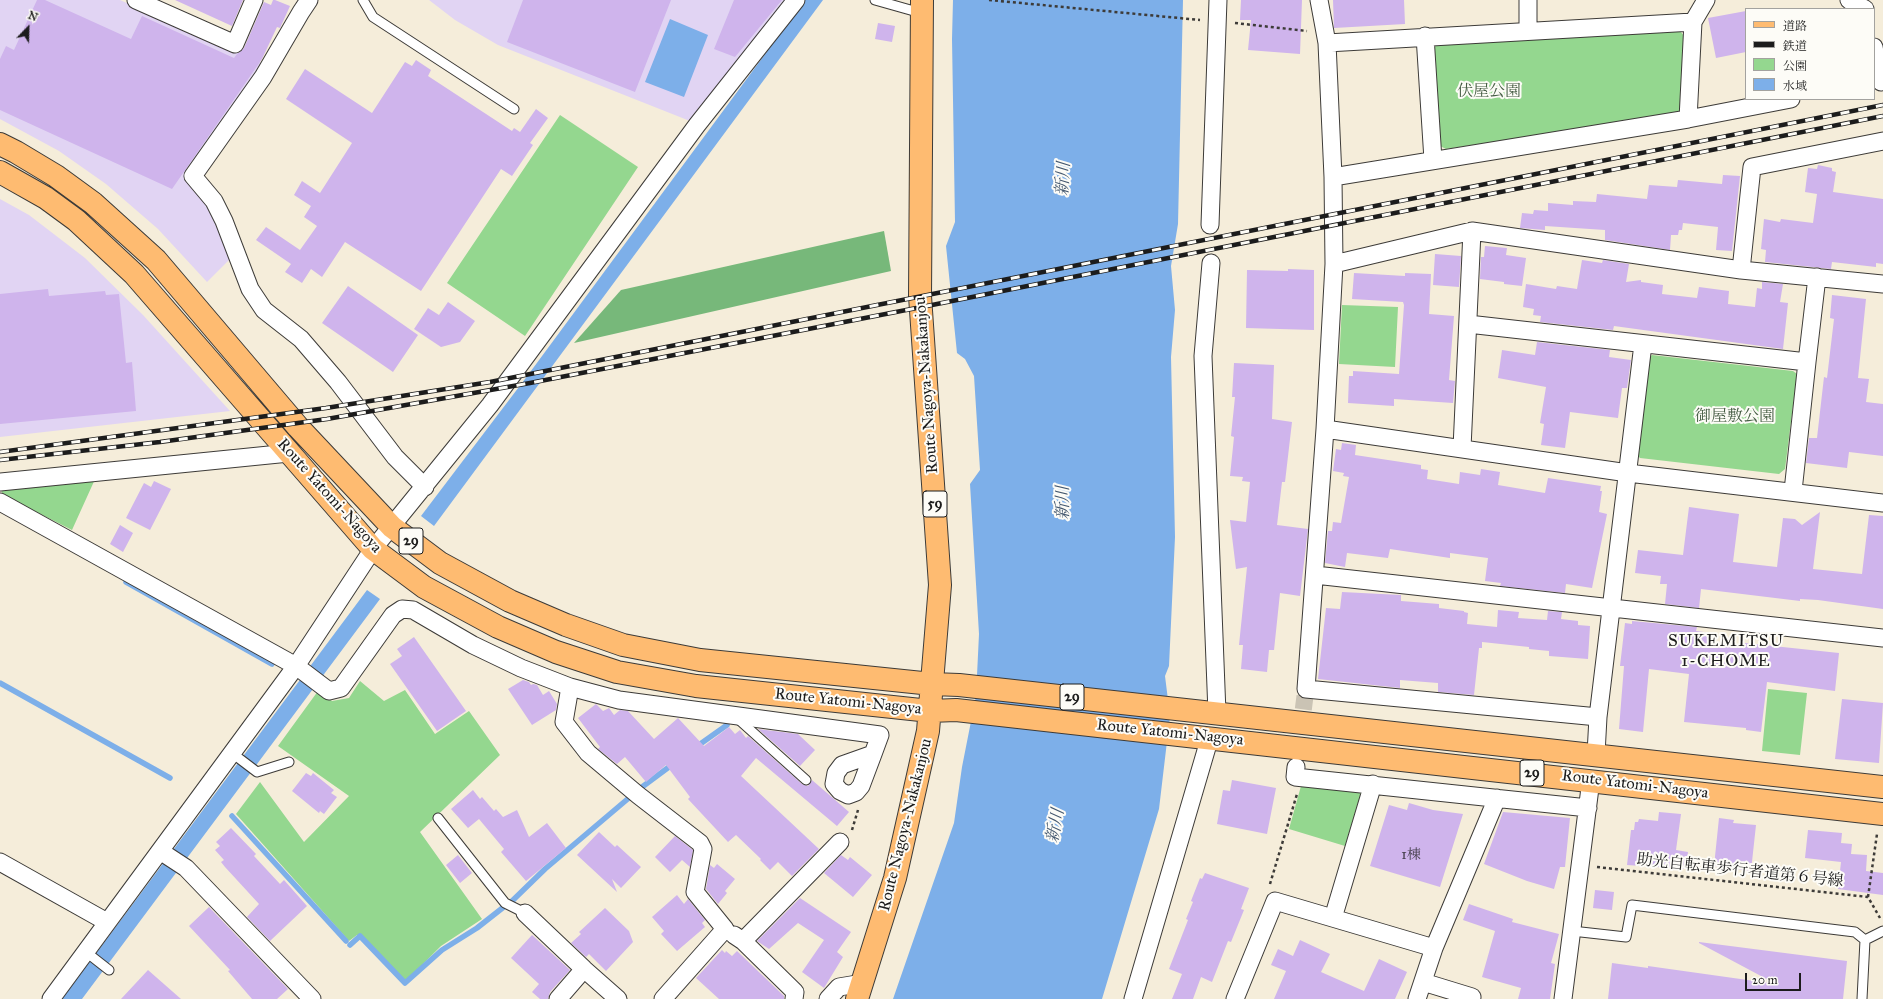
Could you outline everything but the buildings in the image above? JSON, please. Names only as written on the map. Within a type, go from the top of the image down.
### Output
[{"type":"main road","name":"Route Nagoya-Nakakanjou","points":[[857,994],[895,878],[928,731],[940,585],[920,296],[921,7]]},
{"type":"main road","name":"Route Yatomi-Nagoya","points":[[0,144],[56,176],[93,203],[156,260],[298,427],[392,527],[440,563],[510,601],[566,626],[623,645],[700,660],[932,684],[959,685],[1596,754],[1883,787]]},
{"type":"main road","name":"Route Yatomi-Nagoya","points":[[0,172],[46,198],[76,220],[134,274],[289,454],[373,548],[424,587],[498,627],[556,652],[617,672],[696,686],[930,710],[956,710],[1210,737],[1882,814]]},
{"type":"street","points":[[136,0],[235,44],[254,0]]},
{"type":"street","points":[[309,0],[263,77],[194,176],[214,202],[224,221],[250,289],[264,310],[301,339],[338,382],[395,457],[425,487]]},
{"type":"street","points":[[51,999],[88,954],[108,922],[163,853],[299,668],[373,548],[425,487],[490,405],[697,125],[796,0]]},
{"type":"street","points":[[1210,225],[1216,22],[1218,0]]},
{"type":"street","points":[[1319,0],[1326,37],[1333,177],[1334,264],[1326,430],[1306,692],[1598,717]]},
{"type":"street","points":[[1528,0],[1528,30]]},
{"type":"street","points":[[1688,119],[1693,22],[1706,0]]},
{"type":"street","points":[[1849,0],[1864,8]]},
{"type":"street","points":[[1326,37],[1425,36],[1693,22]]},
{"type":"street","points":[[1425,36],[1433,160]]},
{"type":"street","points":[[1875,54],[1879,82]]},
{"type":"street","points":[[1333,177],[1688,119],[1786,100]]},
{"type":"street","points":[[1741,270],[1752,167],[1883,141]]},
{"type":"street","points":[[1334,264],[1472,230],[1741,270],[1883,284]]},
{"type":"street","points":[[1462,448],[1472,230]]},
{"type":"street","points":[[1211,263],[1203,356],[1217,713]]},
{"type":"street","points":[[1793,492],[1817,277]]},
{"type":"street","points":[[1468,324],[1807,362]]},
{"type":"street","points":[[1596,754],[1598,717],[1628,473],[1642,344]]},
{"type":"street","points":[[1326,430],[1462,448],[1628,473],[1883,503]]},
{"type":"street","points":[[0,482],[289,454]]},
{"type":"street","points":[[0,502],[299,668],[329,691],[341,688],[393,615],[402,609],[413,610],[473,646],[521,668],[570,687],[619,700],[880,736],[861,786],[856,792],[848,795],[840,791],[834,784],[836,772],[842,765],[873,754]]},
{"type":"street","points":[[1315,575],[1883,638]]},
{"type":"street","points":[[570,687],[564,722],[588,753],[638,795],[700,843],[703,849],[695,892],[725,929],[743,941],[795,992],[794,999]]},
{"type":"street","points":[[1133,999],[1210,737]]},
{"type":"street","points":[[1299,772],[1373,784],[1588,808]]},
{"type":"street","points":[[1563,999],[1591,780]]},
{"type":"street","points":[[1333,918],[1373,784]]},
{"type":"street","points":[[1417,999],[1434,948],[1497,798]]},
{"type":"street","points":[[743,941],[840,842]]},
{"type":"street","points":[[163,853],[186,868],[312,999]]},
{"type":"street","points":[[0,862],[108,922]]},
{"type":"street","points":[[1238,998],[1275,901],[1434,948]]},
{"type":"street","points":[[525,913],[618,999]]},
{"type":"street","points":[[663,999],[725,929]]},
{"type":"street","points":[[558,999],[584,969]]},
{"type":"street","points":[[1423,982],[1472,997],[1471,999]]},
{"type":"street","points":[[828,999],[839,987],[857,994]]},
{"type":"lane","points":[[363,0],[373,17],[514,109]]},
{"type":"lane","points":[[875,0],[921,7]]},
{"type":"lane","points":[[735,716],[806,780]]},
{"type":"lane","points":[[235,755],[257,772],[289,762]]},
{"type":"lane","points":[[438,818],[505,902],[525,913]]},
{"type":"lane","points":[[1572,931],[1626,937],[1632,906],[1855,932],[1864,940]]},
{"type":"lane","points":[[1864,940],[1883,931]]},
{"type":"lane","points":[[1862,999],[1864,940]]},
{"type":"lane","points":[[88,954],[109,970]]},
{"type":"path","points":[[989,0],[1216,22],[1326,37]]},
{"type":"path","points":[[1275,901],[1268,890],[1299,772]]},
{"type":"path","points":[[840,842],[853,829],[863,794],[861,786]]},
{"type":"path","points":[[1882,814],[1868,898],[1883,923]]},
{"type":"path","name":"助光自転車歩行者道第６号線","points":[[1580,865],[1868,898]]},
{"type":"shaded area","points":[[0,0],[120,0],[264,64],[193,186],[213,214],[230,259],[207,282],[158,229],[106,184],[59,151],[0,119]]},
{"type":"shaded area","points":[[429,0],[789,0],[695,123],[498,45],[455,20]]},
{"type":"shaded area","points":[[0,199],[29,215],[85,258],[143,315],[230,411],[0,437]]},
{"type":"green space","name":"伏屋公園","points":[[1680,31],[1685,37],[1680,114],[1446,149],[1438,145],[1432,52],[1436,45]]},
{"type":"green space","points":[[560,115],[638,167],[525,336],[447,283]]},
{"type":"green space","points":[[884,231],[891,271],[574,343],[621,290]]},
{"type":"green space","points":[[1342,305],[1398,307],[1395,367],[1339,364]]},
{"type":"green space","name":"御屋敷公園","points":[[1652,355],[1793,371],[1797,374],[1785,469],[1779,474],[1640,458],[1636,454],[1645,361]]},
{"type":"green space","points":[[96,477],[72,530],[3,495],[1,490]]},
{"type":"green space","points":[[360,681],[384,701],[405,690],[435,734],[469,711],[500,755],[420,832],[482,919],[441,946],[404,983],[357,935],[349,941],[236,814],[260,782],[304,842],[349,796],[278,746],[318,691],[332,701],[349,698]]},
{"type":"green space","points":[[1768,689],[1807,693],[1800,755],[1762,751]]},
{"type":"green space","points":[[1301,786],[1361,793],[1345,846],[1289,829]]},
{"type":"water","points":[[805,0],[823,0],[434,526],[421,516],[528,375]]},
{"type":"water","name":"新川","points":[[953,0],[1183,0],[1178,224],[1171,266],[1175,310],[1171,357],[1175,537],[1169,666],[1165,676],[1170,716],[1159,809],[1102,999],[893,999],[954,823],[962,767],[976,696],[979,634],[970,484],[980,470],[974,376],[965,359],[957,353],[946,246],[955,222],[952,39]]},
{"type":"water","points":[[670,19],[708,35],[684,97],[645,82]]},
{"type":"water","points":[[367,590],[380,599],[82,999],[62,999]]},
{"type":"waterway","points":[[126,582],[272,664]]},
{"type":"waterway","points":[[0,683],[170,778]]},
{"type":"waterway","points":[[696,747],[727,725]]},
{"type":"waterway","points":[[638,790],[673,764]]},
{"type":"waterway","points":[[510,903],[545,869],[630,797]]},
{"type":"waterway","points":[[232,816],[346,941]]},
{"type":"waterway","points":[[350,945],[360,936],[405,983],[442,950],[477,928],[505,906]]},
{"type":"tunnel","points":[[1297,759],[1305,696]]},
{"type":"railway","points":[[0,452],[326,408],[490,382],[1883,105]]},
{"type":"railway","points":[[0,460],[160,442],[327,419],[530,383],[932,305],[1883,116]]},
{"type":"district","name":"SUKEMITSU 1-CHOME","points":[[1726,652]]}]
